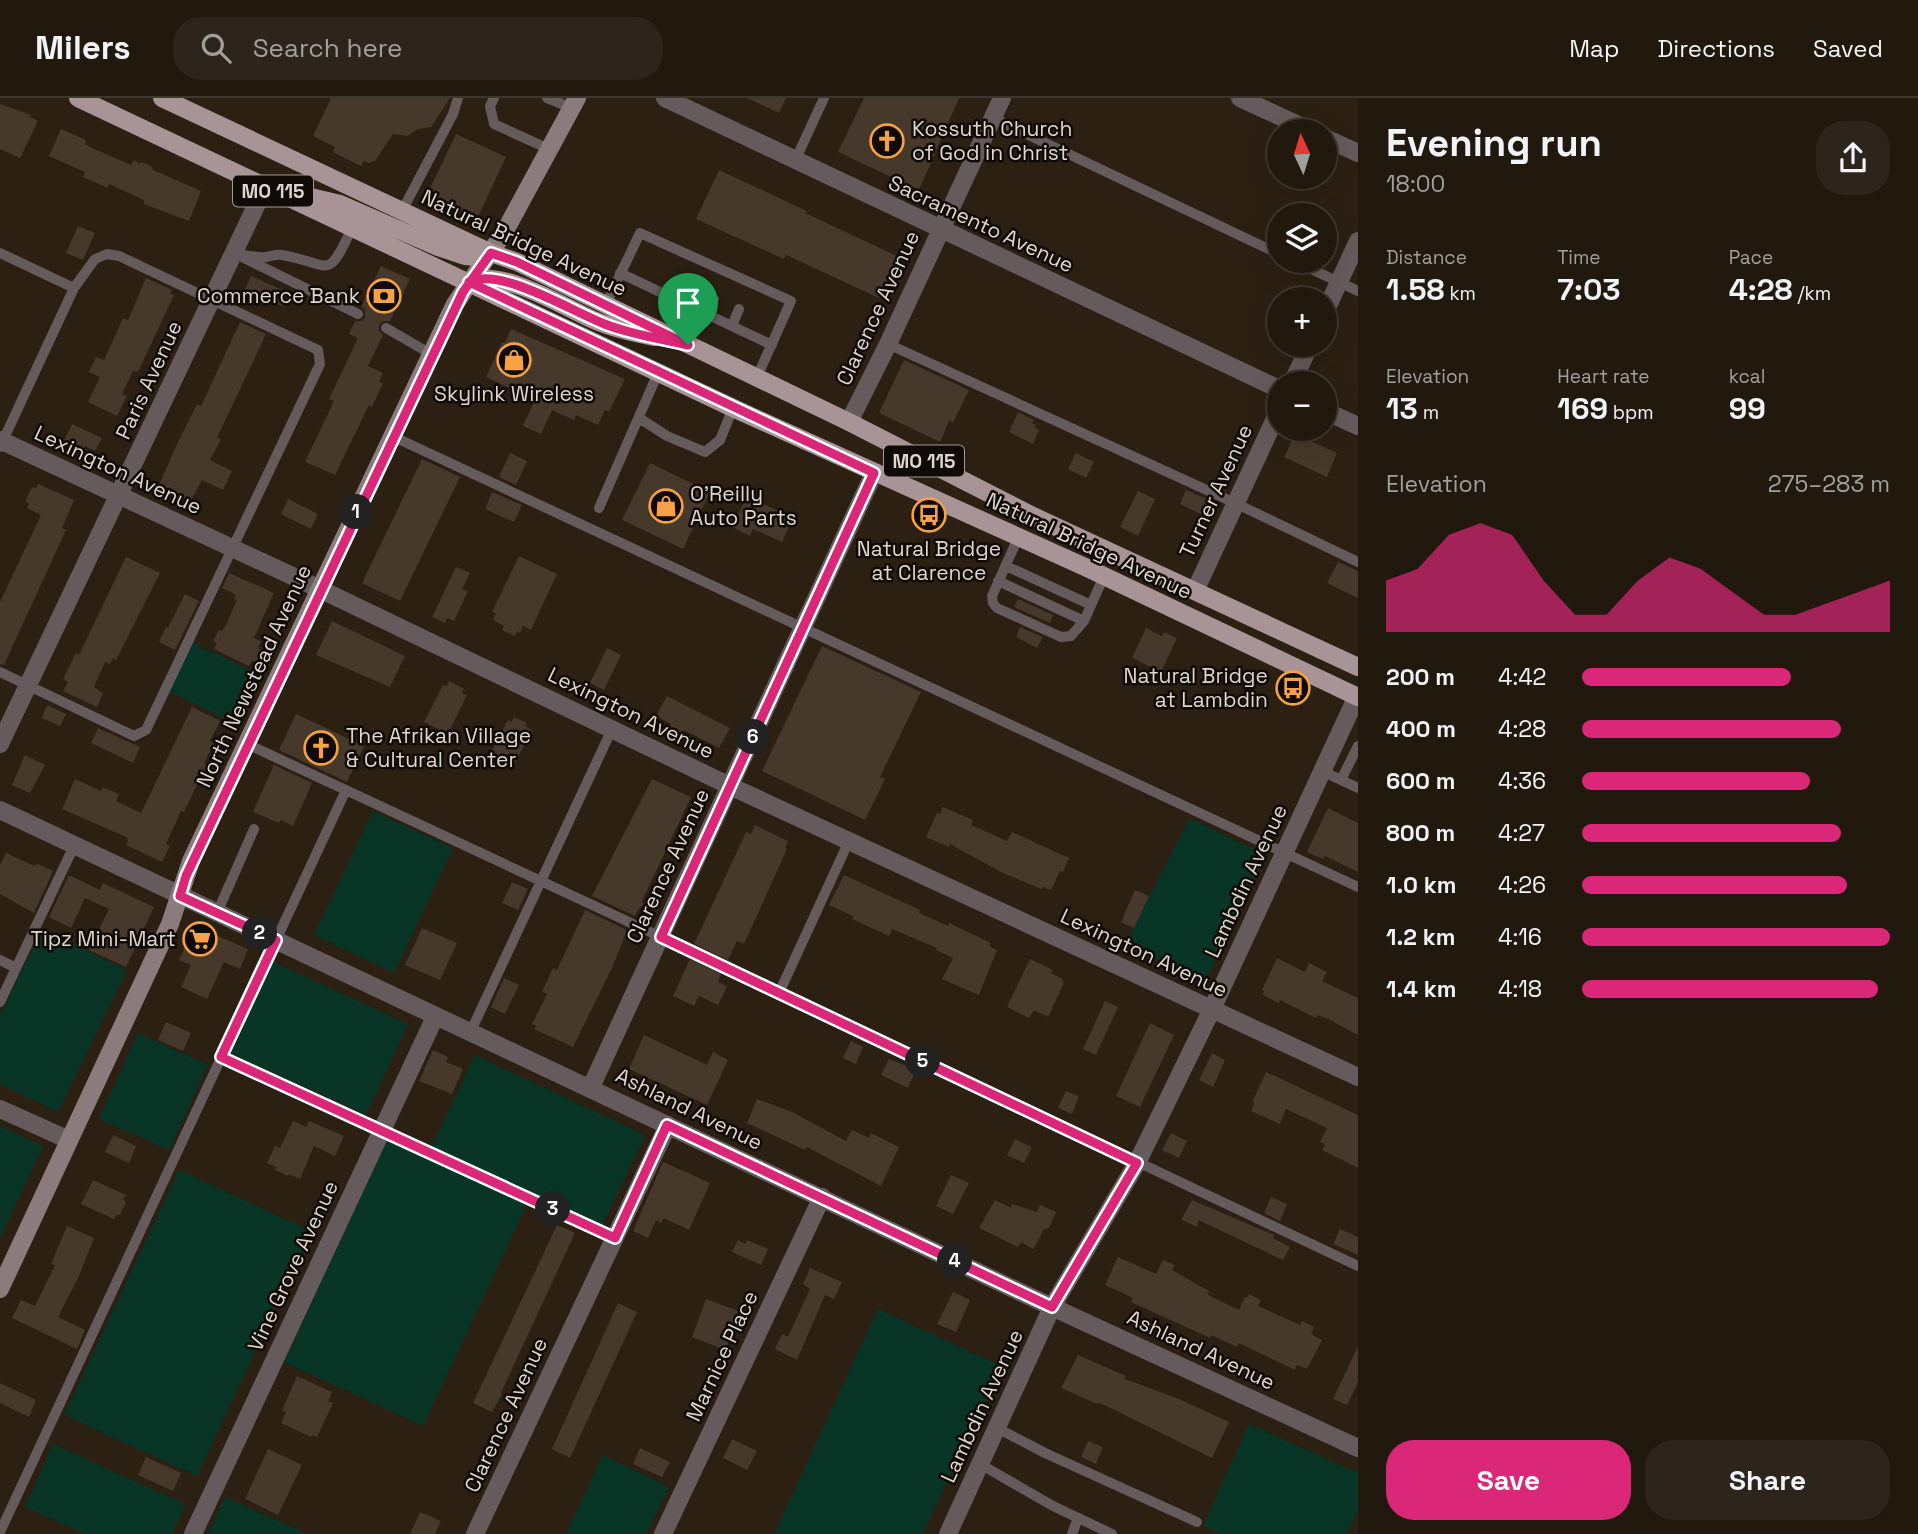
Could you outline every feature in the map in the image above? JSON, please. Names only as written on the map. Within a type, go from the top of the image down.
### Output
[{"type":"main road","name":"Natural Bridge Avenue","points":[[78,98],[658,373],[1104,576],[1357,697]]},
{"type":"main road","name":"Natural Bridge Avenue","points":[[162,98],[491,253],[517,262],[849,422],[1033,516],[1358,667]]},
{"type":"main road","points":[[265,187],[340,204],[465,256],[477,257],[491,253]]},
{"type":"main road","points":[[469,282],[484,278],[506,281],[609,326],[688,345]]},
{"type":"street","name":"Sacramento Avenue","points":[[664,98],[1267,383]]},
{"type":"street","name":"Clarence Avenue","points":[[849,422],[1002,98]]},
{"type":"street","points":[[1240,98],[1285,119]]},
{"type":"street","name":"North Newstead Avenue","points":[[0,1289],[170,924],[191,861],[455,304],[491,253],[575,103]]},
{"type":"street","points":[[1337,143],[1358,153]]},
{"type":"street","name":"Paris Avenue","points":[[0,744],[265,187]]},
{"type":"street","points":[[1337,287],[1358,241]]},
{"type":"street","points":[[1337,416],[1358,426]]},
{"type":"street","name":"Turner Avenue","points":[[1195,591],[1267,435]]},
{"type":"street","name":"Lexington Avenue","points":[[1,443],[233,549],[730,786],[1358,1077]]},
{"type":"street","name":"Clarence Avenue","points":[[591,1087],[874,473]]},
{"type":"street","name":"Lambdin Avenue","points":[[947,1534],[1052,1307],[1137,1163],[1357,697]]},
{"type":"street","name":"Ashland Avenue","points":[[0,810],[1052,1307],[1358,1448]]},
{"type":"street","name":"Vine Grove Avenue","points":[[193,1534],[435,1017]]},
{"type":"street","points":[[0,1109],[69,1140]]},
{"type":"street","name":"Clarence Avenue","points":[[475,1534],[667,1125]]},
{"type":"street","name":"Marnice Place","points":[[663,1534],[822,1197]]},
{"type":"lane","points":[[402,211],[453,114],[458,98]]},
{"type":"lane","points":[[494,98],[490,106],[494,124],[551,150]]},
{"type":"lane","points":[[547,98],[575,103]]},
{"type":"lane","points":[[795,160],[824,98]]},
{"type":"lane","points":[[993,118],[1267,248]]},
{"type":"lane","points":[[234,253],[265,257],[284,255],[320,267],[329,266],[341,252],[352,228]]},
{"type":"lane","points":[[605,306],[640,233],[749,288],[791,301],[757,377]]},
{"type":"lane","points":[[0,253],[74,288]]},
{"type":"lane","points":[[234,253],[358,314]]},
{"type":"lane","points":[[0,672],[134,736],[146,730],[320,365],[318,350],[119,256],[107,254],[95,259],[74,288],[1,443]]},
{"type":"lane","points":[[620,273],[772,345]]},
{"type":"lane","points":[[1320,273],[1358,291]]},
{"type":"lane","points":[[685,303],[692,287]]},
{"type":"lane","points":[[707,314],[713,299]]},
{"type":"lane","points":[[732,326],[739,309]]},
{"type":"lane","points":[[386,328],[431,354]]},
{"type":"lane","points":[[888,344],[1358,562]]},
{"type":"lane","points":[[599,508],[658,373]]},
{"type":"lane","points":[[639,418],[667,436],[705,452],[720,440],[733,408]]},
{"type":"lane","points":[[392,436],[1358,887]]},
{"type":"lane","points":[[1018,538],[992,596],[993,603],[997,608],[1061,637],[1071,636],[1084,621],[1104,576]]},
{"type":"lane","points":[[1006,566],[1091,605]]},
{"type":"lane","points":[[998,581],[1084,621]]},
{"type":"lane","points":[[470,1032],[612,729]]},
{"type":"lane","points":[[247,744],[1358,1266]]},
{"type":"lane","points":[[1342,780],[1358,746]]},
{"type":"lane","points":[[1322,771],[1358,788]]},
{"type":"lane","points":[[0,1532],[346,790]]},
{"type":"lane","points":[[216,913],[254,829]]},
{"type":"lane","points":[[779,993],[849,841]]},
{"type":"lane","points":[[0,1002],[74,846]]},
{"type":"lane","points":[[0,960],[16,968]]},
{"type":"lane","points":[[221,1057],[615,1238]]},
{"type":"lane","points":[[996,1428],[1197,1522]]},
{"type":"lane","points":[[980,1464],[994,1474],[1112,1534]]},
{"type":"lane","points":[[1072,1534],[1078,1518]]},
{"type":"green space","points":[[193,643],[258,674],[234,723],[169,691]]},
{"type":"green space","points":[[373,811],[453,848],[394,973],[314,935]]},
{"type":"green space","points":[[1190,818],[1266,855],[1205,981],[1124,946]]},
{"type":"green space","points":[[42,929],[127,970],[58,1112],[0,1084],[0,1015]]},
{"type":"green space","points":[[273,962],[408,1024],[366,1115],[231,1053]]},
{"type":"green space","points":[[138,1033],[208,1065],[169,1150],[99,1119]]},
{"type":"green space","points":[[475,1055],[645,1135],[601,1228],[431,1148]]},
{"type":"green space","points":[[0,1126],[43,1146],[0,1238]]},
{"type":"green space","points":[[388,1139],[527,1204],[423,1426],[284,1362]]},
{"type":"green space","points":[[179,1170],[311,1231],[197,1476],[64,1415]]},
{"type":"green space","points":[[878,1309],[1001,1366],[923,1534],[774,1534]]},
{"type":"green space","points":[[1249,1424],[1358,1473],[1358,1510],[1347,1534],[1220,1534],[1203,1526]]},
{"type":"green space","points":[[53,1444],[185,1504],[172,1534],[85,1534],[25,1507]]},
{"type":"green space","points":[[603,1455],[669,1487],[646,1534],[566,1534]]},
{"type":"green space","points":[[225,1497],[307,1534],[208,1534]]},
{"type":"building","points":[[331,98],[450,98],[431,127],[418,129],[408,136],[393,134],[375,161],[364,161],[361,166],[333,152],[335,147],[313,136]]},
{"type":"building","points":[[747,98],[786,98],[779,113]]},
{"type":"building","name":"Kossuth Church of God in Christ","points":[[864,98],[959,98],[919,190],[838,152]]},
{"type":"building","points":[[0,104],[31,115],[30,117],[38,121],[20,158],[0,149]]},
{"type":"building","points":[[61,129],[86,140],[85,144],[92,148],[131,165],[134,160],[140,164],[141,162],[201,191],[189,221],[144,204],[144,200],[109,184],[108,188],[83,177],[85,172],[49,156]]},
{"type":"building","points":[[456,134],[506,157],[476,221],[426,197]]},
{"type":"building","points":[[719,170],[899,257],[879,298],[786,255],[784,259],[696,219]]},
{"type":"building","points":[[78,226],[95,233],[83,260],[66,253]]},
{"type":"building","points":[[381,266],[410,279],[390,321],[383,321],[379,325],[379,331],[383,335],[368,366],[383,373],[379,382],[383,383],[372,407],[369,405],[335,475],[305,462],[334,401],[329,399],[358,338],[349,334],[355,321],[362,321],[365,317],[365,310],[361,307]]},
{"type":"building","points":[[251,276],[282,290],[284,307],[245,289]]},
{"type":"building","points":[[146,278],[172,290],[170,293],[174,295],[138,372],[133,371],[122,394],[127,396],[117,416],[88,402],[100,377],[89,372],[96,357],[104,360],[123,318],[128,320]]},
{"type":"building","points":[[240,322],[266,334],[217,438],[221,439],[210,460],[232,471],[223,490],[202,480],[188,501],[159,485],[197,404],[201,406]]},
{"type":"building","points":[[511,329],[625,379],[609,412],[605,410],[598,425],[576,415],[574,420],[552,410],[541,434],[523,426],[535,400],[486,377]]},
{"type":"building","points":[[904,360],[969,390],[953,423],[949,421],[940,442],[879,413]]},
{"type":"building","points":[[1018,412],[1034,420],[1032,423],[1039,430],[1033,444],[1009,432]]},
{"type":"building","points":[[72,424],[102,438],[95,451],[85,446],[81,453],[63,444]]},
{"type":"building","points":[[1292,441],[1310,441],[1337,453],[1327,477],[1284,457]]},
{"type":"building","points":[[510,453],[527,461],[516,485],[499,477]]},
{"type":"building","points":[[1076,453],[1094,462],[1086,478],[1068,469]]},
{"type":"building","points":[[422,459],[460,477],[400,601],[362,583]]},
{"type":"building","name":"O'Reilly Auto Parts","points":[[650,463],[710,492],[683,549],[622,520]]},
{"type":"building","points":[[38,484],[74,500],[62,528],[66,530],[4,665],[0,664],[0,602],[41,515],[27,508],[29,503],[25,502],[32,487],[36,488]]},
{"type":"building","points":[[1186,490],[1211,501],[1205,516],[1180,504]]},
{"type":"building","points":[[1138,491],[1155,499],[1138,536],[1120,527]]},
{"type":"building","points":[[492,492],[522,505],[514,522],[485,509]]},
{"type":"building","points":[[747,496],[793,518],[782,542],[753,529],[750,536],[732,527]]},
{"type":"building","points":[[288,499],[318,514],[311,529],[281,514]]},
{"type":"building","points":[[519,556],[557,574],[531,630],[523,626],[515,636],[502,630],[504,626],[493,620],[496,613],[492,612]]},
{"type":"building","points":[[126,557],[160,573],[116,660],[113,658],[110,664],[105,662],[94,687],[103,693],[97,707],[63,691],[68,682],[63,679],[76,653],[79,655]]},
{"type":"building","points":[[1338,562],[1358,571],[1358,598],[1327,583]]},
{"type":"building","points":[[456,567],[470,573],[462,589],[468,591],[454,621],[447,618],[445,623],[432,617]]},
{"type":"building","points":[[229,573],[274,593],[254,638],[261,641],[258,648],[264,651],[258,664],[252,661],[249,666],[214,649],[217,643],[213,641],[219,630],[222,631],[226,625],[237,600],[234,599],[236,595],[222,588]]},
{"type":"building","points":[[185,594],[199,601],[175,650],[159,642]]},
{"type":"building","points":[[1018,599],[1053,615],[1050,623],[1014,607]]},
{"type":"building","points":[[332,621],[405,656],[390,687],[316,655]]},
{"type":"building","points":[[1020,627],[1043,637],[1037,648],[1016,637]]},
{"type":"building","points":[[1146,628],[1162,636],[1164,632],[1177,638],[1161,672],[1132,658]]},
{"type":"building","points":[[822,646],[921,692],[880,777],[885,779],[865,820],[762,771]]},
{"type":"building","points":[[607,648],[621,655],[604,690],[590,683]]},
{"type":"building","points":[[449,681],[464,689],[462,693],[467,695],[448,734],[424,722],[443,685],[447,686]]},
{"type":"building","points":[[667,696],[730,728],[719,748],[684,730],[682,734],[669,728],[671,724],[656,716]]},
{"type":"building","points":[[47,705],[66,714],[60,726],[42,718]]},
{"type":"building","points":[[192,707],[220,721],[210,741],[214,743],[204,763],[207,764],[184,812],[181,811],[166,844],[170,846],[162,862],[126,845],[126,837],[62,809],[75,779],[101,791],[103,787],[119,794],[116,801],[141,813]]},
{"type":"building","name":"The Afrikan Village & Cultural Center","points":[[296,714],[364,746],[347,782],[279,750]]},
{"type":"building","points":[[514,717],[527,723],[525,726],[532,730],[513,767],[490,755],[508,720],[512,722]]},
{"type":"building","points":[[98,728],[140,747],[133,763],[91,743]]},
{"type":"building","points":[[25,755],[45,765],[30,793],[12,785]]},
{"type":"building","points":[[274,765],[312,783],[293,826],[253,812]]},
{"type":"building","points":[[652,779],[691,797],[642,901],[644,905],[635,916],[592,896]]},
{"type":"building","points":[[943,807],[973,820],[971,825],[1007,841],[1012,832],[1069,858],[1063,872],[1060,871],[1051,890],[1043,887],[1041,889],[1001,872],[950,844],[949,847],[926,837],[937,813],[940,814]]},
{"type":"building","points":[[1328,808],[1358,823],[1358,872],[1325,856],[1323,859],[1307,852]]},
{"type":"building","points":[[755,825],[788,841],[785,848],[787,849],[744,944],[737,941],[728,960],[694,944],[746,832],[751,834]]},
{"type":"building","points":[[6,853],[34,866],[38,864],[53,871],[34,913],[0,894],[0,865]]},
{"type":"building","points":[[69,875],[100,890],[103,883],[154,907],[126,967],[89,950],[109,909],[85,898],[71,928],[49,917]]},
{"type":"building","points":[[844,875],[920,910],[919,913],[948,926],[949,923],[991,943],[989,946],[997,950],[979,995],[942,979],[953,958],[936,950],[937,948],[892,929],[889,936],[829,905]]},
{"type":"building","points":[[512,882],[528,889],[518,910],[502,903]]},
{"type":"building","points":[[1135,890],[1149,896],[1134,928],[1121,922]]},
{"type":"building","points":[[585,910],[627,930],[612,968],[573,1047],[534,1029],[536,1026],[532,1024],[547,994],[542,992],[553,968],[557,970]]},
{"type":"building","points":[[195,926],[248,949],[240,969],[224,962],[207,999],[181,987],[191,965],[179,960]]},
{"type":"building","points":[[422,928],[457,943],[440,980],[405,965]]},
{"type":"building","points":[[1277,958],[1305,972],[1309,963],[1327,972],[1322,981],[1358,998],[1358,1035],[1328,1019],[1317,1015],[1316,1018],[1280,1000],[1279,1003],[1263,995],[1262,990]]},
{"type":"building","points":[[690,959],[721,974],[718,982],[727,986],[718,1005],[699,996],[694,1006],[673,996]]},
{"type":"building","points":[[1030,959],[1053,970],[1051,973],[1063,979],[1064,983],[1048,1017],[1034,1010],[1029,1018],[1007,1007]]},
{"type":"building","points":[[504,978],[519,985],[505,1014],[491,1007]]},
{"type":"building","points":[[1105,1001],[1118,1007],[1096,1055],[1083,1049]]},
{"type":"building","points":[[166,1022],[191,1033],[183,1051],[158,1040]]},
{"type":"building","points":[[1150,1023],[1174,1035],[1140,1107],[1116,1096]]},
{"type":"building","points":[[644,1035],[707,1065],[713,1052],[728,1060],[707,1105],[629,1069]]},
{"type":"building","points":[[851,1041],[863,1047],[856,1064],[843,1058]]},
{"type":"building","points":[[433,1050],[448,1057],[446,1062],[463,1069],[452,1094],[419,1081]]},
{"type":"building","points":[[1212,1053],[1225,1060],[1213,1087],[1199,1080]]},
{"type":"building","points":[[889,1059],[916,1070],[908,1088],[881,1075]]},
{"type":"building","points":[[1266,1072],[1358,1115],[1358,1168],[1322,1150],[1325,1144],[1320,1142],[1327,1128],[1286,1109],[1280,1124],[1251,1111]]},
{"type":"building","points":[[1066,1091],[1079,1096],[1072,1114],[1058,1108]]},
{"type":"building","points":[[757,1099],[792,1112],[846,1141],[852,1130],[869,1138],[871,1133],[899,1147],[881,1186],[807,1147],[805,1150],[747,1123]]},
{"type":"building","points":[[293,1121],[306,1127],[309,1121],[344,1136],[335,1156],[314,1146],[300,1179],[275,1170],[276,1167],[267,1163],[275,1146],[280,1148]]},
{"type":"building","points":[[1171,1133],[1187,1141],[1179,1158],[1162,1150]]},
{"type":"building","points":[[113,1135],[136,1146],[129,1163],[105,1152]]},
{"type":"building","points":[[1015,1139],[1032,1147],[1024,1163],[1007,1155]]},
{"type":"building","points":[[663,1162],[710,1183],[689,1230],[664,1218],[661,1223],[656,1220],[648,1238],[633,1231]]},
{"type":"building","points":[[951,1175],[969,1183],[953,1214],[936,1206]]},
{"type":"building","points":[[93,1180],[126,1195],[120,1215],[117,1214],[114,1219],[81,1204]]},
{"type":"building","points":[[1271,1197],[1287,1204],[1280,1221],[1264,1213]]},
{"type":"building","points":[[995,1200],[1011,1208],[1012,1204],[1037,1212],[1040,1205],[1056,1212],[1049,1228],[1044,1229],[1033,1249],[1021,1242],[1018,1247],[979,1228]]},
{"type":"building","points":[[1192,1200],[1274,1235],[1273,1238],[1290,1247],[1283,1260],[1198,1220],[1198,1227],[1181,1220]]},
{"type":"building","points":[[557,1225],[575,1233],[492,1412],[473,1403]]},
{"type":"building","points":[[67,1226],[94,1238],[79,1276],[58,1317],[85,1330],[77,1349],[12,1318],[21,1300],[35,1306],[55,1265],[51,1264]]},
{"type":"building","points":[[1340,1229],[1358,1237],[1358,1255],[1333,1244]]},
{"type":"building","points":[[738,1240],[745,1244],[747,1240],[768,1249],[761,1265],[732,1252]]},
{"type":"building","points":[[1118,1257],[1156,1274],[1163,1260],[1175,1265],[1172,1270],[1209,1291],[1208,1295],[1239,1310],[1249,1294],[1261,1300],[1258,1306],[1300,1325],[1302,1321],[1314,1327],[1311,1334],[1322,1340],[1307,1369],[1297,1365],[1295,1370],[1239,1343],[1237,1347],[1211,1335],[1210,1338],[1131,1302],[1133,1298],[1105,1285]]},
{"type":"building","points":[[810,1268],[842,1282],[834,1299],[825,1295],[797,1360],[775,1349],[782,1334],[788,1337],[810,1289],[803,1284]]},
{"type":"building","points":[[953,1292],[970,1300],[956,1332],[937,1324]]},
{"type":"building","points":[[706,1299],[738,1311],[735,1317],[738,1319],[725,1350],[692,1337]]},
{"type":"building","points":[[618,1303],[637,1312],[570,1458],[552,1449]]},
{"type":"building","points":[[1358,1346],[1358,1382],[1347,1405],[1333,1399]]},
{"type":"building","points":[[1078,1355],[1126,1376],[1125,1379],[1179,1399],[1229,1422],[1212,1458],[1098,1402],[1097,1404],[1061,1388]]},
{"type":"building","points":[[297,1376],[332,1392],[328,1401],[333,1403],[317,1437],[311,1437],[281,1423],[286,1412],[282,1410]]},
{"type":"building","points":[[0,1383],[36,1400],[29,1417],[0,1403]]},
{"type":"building","points":[[732,1439],[757,1451],[747,1470],[723,1458]]},
{"type":"building","points":[[1088,1441],[1103,1447],[1096,1464],[1081,1457]]},
{"type":"building","points":[[640,1448],[670,1462],[662,1477],[633,1464]]},
{"type":"building","points":[[268,1449],[302,1465],[278,1515],[245,1499]]},
{"type":"building","points":[[146,1457],[181,1473],[173,1491],[138,1475]]},
{"type":"building","points":[[420,1512],[441,1521],[435,1534],[410,1534]]},
{"type":"place","name":"Kossuth Church of God in Christ","points":[[887,141]]},
{"type":"place","name":"Commerce Bank","points":[[384,296]]},
{"type":"place","name":"Skylink Wireless","points":[[514,360]]},
{"type":"place","name":"O'Reilly Auto Parts","points":[[666,506]]},
{"type":"place","name":"Natural Bridge at Clarence","points":[[929,515]]},
{"type":"place","name":"Natural Bridge at Lambdin","points":[[1293,688]]},
{"type":"place","name":"The Afrikan Village & Cultural Center","points":[[321,748]]},
{"type":"place","name":"Tipz Mini-Mart","points":[[200,939]]},
{"type":"route","points":[[688,345],[517,262],[491,253],[469,282],[455,304],[428,360],[186,876],[180,896],[276,940],[221,1057],[615,1238],[667,1125],[1052,1307],[1137,1163],[661,937],[874,473],[616,354],[469,282],[484,278],[506,281],[609,326],[688,345]]}]
